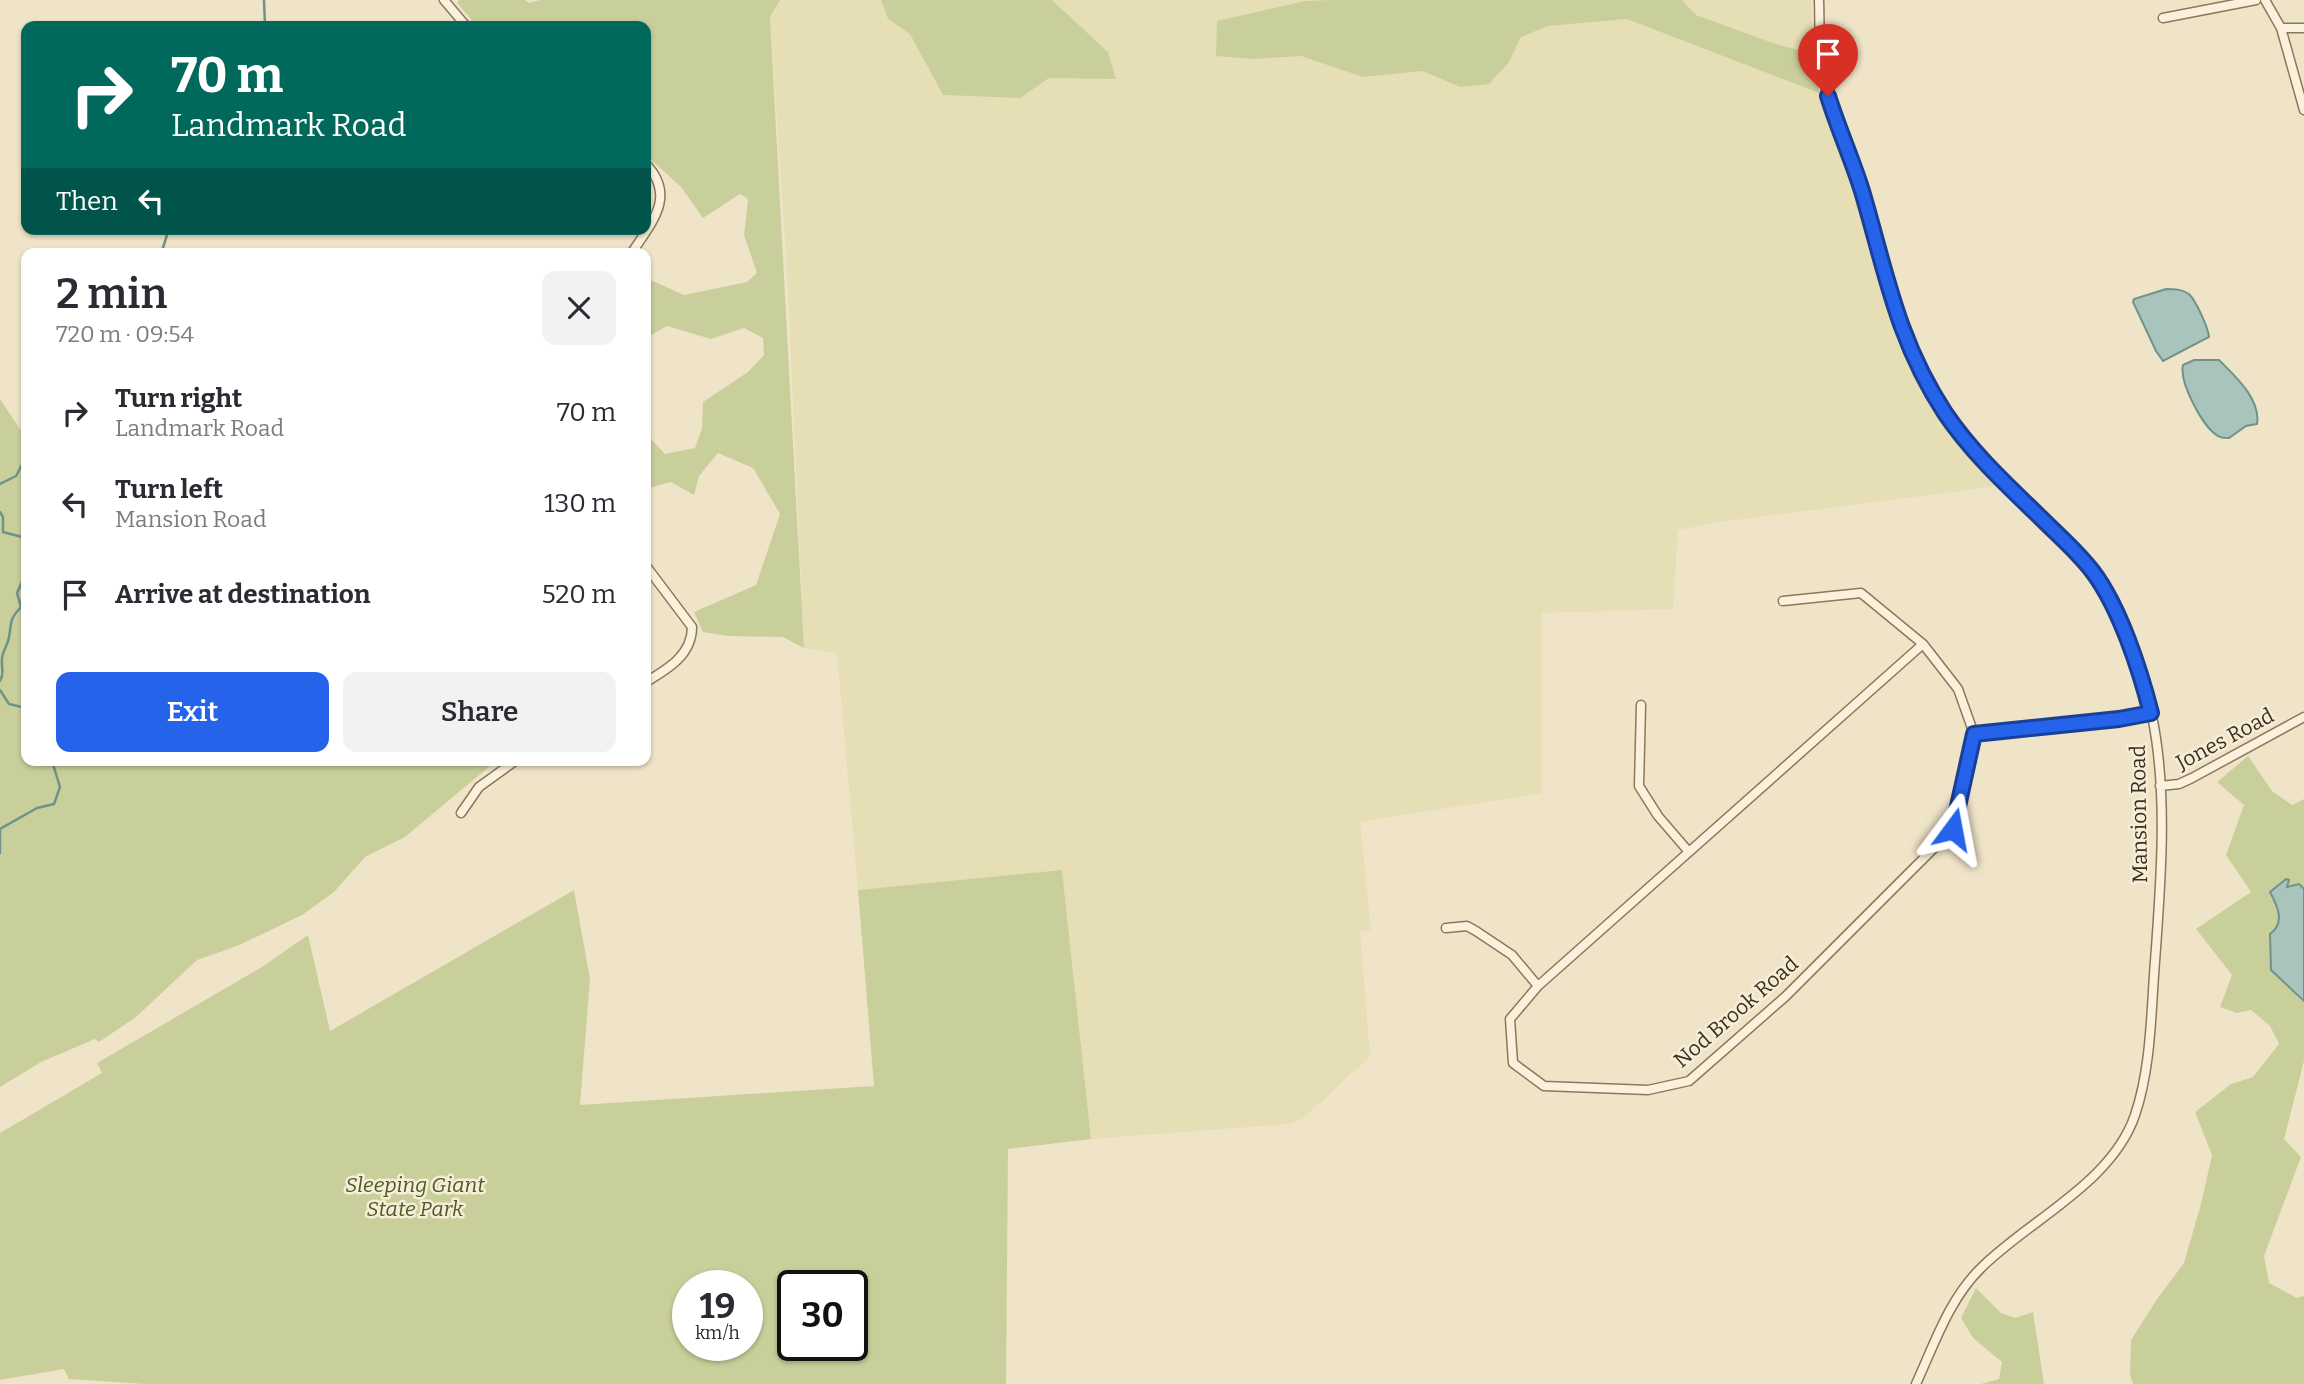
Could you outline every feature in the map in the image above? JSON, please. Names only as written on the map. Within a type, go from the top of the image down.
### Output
[{"type":"street","points":[[444,0],[462,21]]},
{"type":"street","name":"Mansion Road","points":[[1819,0],[1821,58],[1828,96],[1856,173],[1891,300],[1911,351],[1945,413],[1976,453],[2071,546],[2095,574],[2116,615],[2138,670],[2151,713],[2159,764],[2158,895],[2152,996],[2141,1089],[2135,1114],[2124,1139],[2104,1166],[1996,1254],[1968,1282],[1950,1311],[1916,1384]]},
{"type":"street","points":[[2163,18],[2256,0]]},
{"type":"street","points":[[2265,0],[2281,28],[2304,110]]},
{"type":"street","points":[[2281,28],[2304,29]]},
{"type":"street","points":[[651,170],[657,177],[662,195],[661,204],[651,222]]},
{"type":"street","points":[[651,573],[692,627],[692,638],[683,654],[674,664],[651,679]]},
{"type":"street","points":[[1783,601],[1861,593],[1923,644],[1958,689],[1974,734],[2119,719],[2151,713]]},
{"type":"street","name":"Nod Brook Road","points":[[1923,644],[1538,986],[1510,1019],[1513,1063],[1544,1086],[1648,1090],[1689,1081],[1786,996],[1953,829],[1974,734]]},
{"type":"street","points":[[1641,705],[1639,786],[1658,816],[1689,852]]},
{"type":"street","name":"Jones Road","points":[[2160,786],[2192,778],[2304,717]]},
{"type":"street","points":[[461,813],[479,787],[508,766]]},
{"type":"street","points":[[1446,929],[1467,926],[1476,931],[1512,955],[1538,986]]},
{"type":"shaded area","points":[[780,0],[881,0],[888,19],[910,34],[943,95],[1020,98],[1049,77],[1116,79],[1108,52],[1052,0],[1329,0],[1305,1],[1218,21],[1253,59],[1301,56],[1363,77],[1424,71],[1460,87],[1509,62],[1521,37],[1548,26],[1627,19],[1819,93],[1853,183],[1870,254],[1894,332],[1931,404],[1962,447],[1999,486],[1720,522],[1678,530],[1673,609],[1542,613],[1542,793],[1360,822],[1371,930],[1360,932],[1370,1056],[1304,1118],[1290,1124],[1091,1139],[1062,870],[858,890],[837,653],[804,648],[787,271],[770,17]]},
{"type":"shaded area","points":[[1682,0],[1811,0],[1813,54],[1773,43],[1696,15]]},
{"type":"green space","points":[[459,0],[525,0],[529,3],[540,0],[780,0],[770,17],[804,648],[783,637],[728,636],[703,632],[694,612],[756,585],[780,514],[753,468],[718,453],[699,476],[694,495],[671,482],[651,488],[651,439],[665,454],[695,448],[702,428],[703,402],[748,372],[764,355],[763,338],[744,328],[711,339],[667,326],[651,335],[651,280],[684,295],[747,282],[757,273],[744,235],[748,199],[740,194],[703,218],[681,187],[651,160],[651,21],[473,21],[457,3]]},
{"type":"green space","points":[[881,0],[1052,0],[1108,52],[1116,79],[1049,78],[1020,98],[943,95],[910,34],[888,19]]},
{"type":"green space","points":[[1682,0],[1696,15],[1773,43],[1813,54],[1819,93],[1627,19],[1548,26],[1521,37],[1509,62],[1489,84],[1460,87],[1423,71],[1363,77],[1301,56],[1253,59],[1216,56],[1217,21],[1305,1]]},
{"type":"green space","points":[[0,399],[21,430],[21,766],[490,766],[405,837],[365,857],[334,892],[302,915],[237,946],[197,960],[136,1017],[99,1042],[95,1039],[41,1062],[0,1087]]},
{"type":"green space","points":[[2248,756],[2272,791],[2292,805],[2304,799],[2304,1061],[2284,1139],[2301,1157],[2264,1256],[2269,1283],[2297,1298],[2304,1296],[2304,1384],[2133,1384],[2130,1374],[2131,1340],[2184,1263],[2201,1204],[2212,1155],[2195,1112],[2231,1084],[2253,1077],[2279,1044],[2270,1026],[2251,1010],[2237,1013],[2220,1007],[2232,975],[2196,929],[2251,892],[2226,855],[2244,805],[2217,782]]},
{"type":"green space","name":"Sleeping Giant State Park","points":[[1062,870],[1091,1139],[1008,1149],[1006,1384],[144,1384],[69,1379],[64,1369],[0,1380],[0,1133],[102,1073],[97,1063],[262,967],[308,935],[330,1031],[574,890],[590,979],[580,1105],[874,1086],[858,890]]},
{"type":"green space","points":[[1976,1288],[2001,1313],[2015,1318],[2033,1312],[2044,1384],[1981,1384],[1999,1379],[2002,1362],[1973,1338],[1961,1318]]},
{"type":"water","points":[[2166,289],[2181,290],[2189,294],[2201,314],[2209,337],[2163,361],[2133,302],[2134,299]]},
{"type":"water","points":[[2194,360],[2219,360],[2232,373],[2251,397],[2257,424],[2246,426],[2229,438],[2220,437],[2212,431],[2199,415],[2185,382],[2183,365]]},
{"type":"water","points":[[2286,879],[2289,880],[2287,887],[2299,884],[2304,889],[2304,1001],[2271,970],[2270,934],[2278,925],[2279,914],[2270,892]]},
{"type":"waterway","points":[[264,0],[265,21]]},
{"type":"waterway","points":[[163,248],[167,235]]},
{"type":"waterway","points":[[0,484],[16,476],[21,466]]},
{"type":"waterway","points":[[0,512],[3,517],[3,532],[21,537]]},
{"type":"waterway","points":[[21,584],[17,593],[21,607]]},
{"type":"waterway","points":[[0,681],[3,673],[2,656],[14,615],[21,607]]},
{"type":"waterway","points":[[0,690],[9,704],[21,707]]},
{"type":"waterway","points":[[0,829],[37,808],[54,804],[60,787],[54,766]]},
{"type":"waterway","points":[[0,830],[0,853]]},
{"type":"route","points":[[1828,96],[1864,198],[1891,300],[1921,371],[1945,413],[1976,453],[2071,546],[2095,574],[2116,615],[2147,695],[2151,713],[2119,719],[1974,734],[1953,829]]}]
